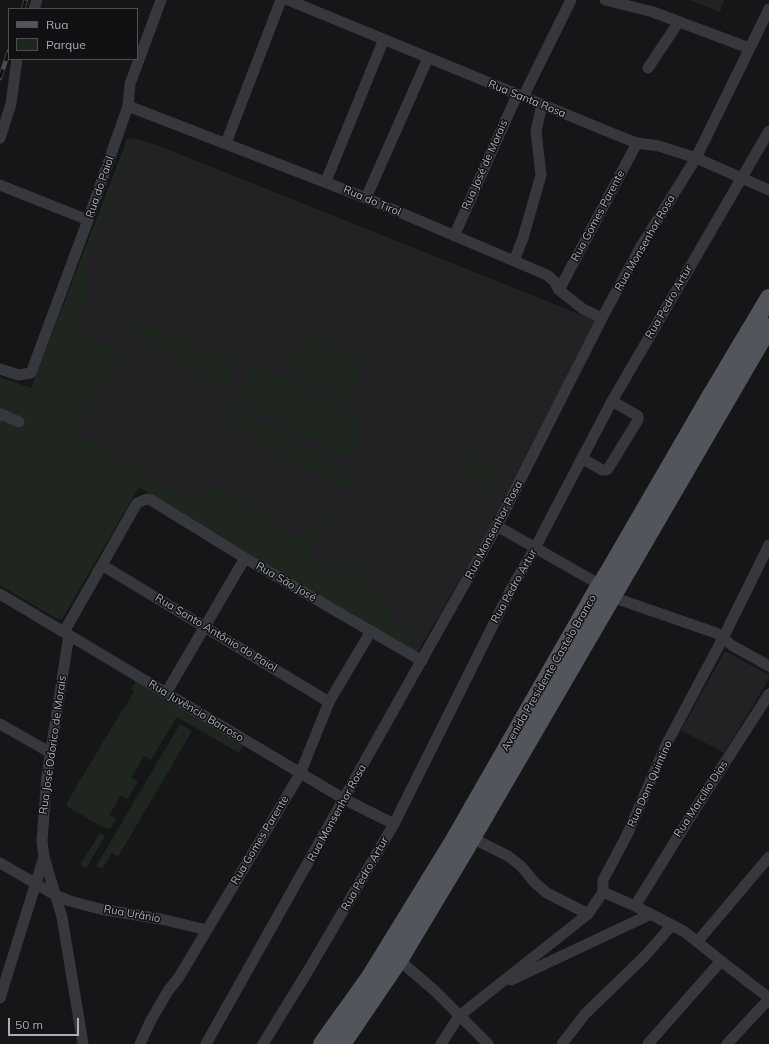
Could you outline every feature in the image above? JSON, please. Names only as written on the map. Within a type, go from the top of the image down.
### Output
[{"type":"main road","name":"Avenida Presidente Castelo Branco","points":[[717,400],[769,298]]},
{"type":"main road","name":"Avenida Presidente Castelo Branco","points":[[333,1042],[370,977],[453,842],[488,795],[606,591],[608,573],[717,400],[769,327]]},
{"type":"main road","name":"Avenida Presidente Castelo Branco","points":[[333,1042],[399,960],[472,838],[488,795]]},
{"type":"street","name":"Rua do Paiol","points":[[0,369],[19,375],[31,372],[88,220],[128,106],[130,84],[161,0]]},
{"type":"street","points":[[226,143],[281,0]]},
{"type":"street","name":"Rua Santa Rosa","points":[[288,0],[637,143],[658,146],[696,158],[769,190]]},
{"type":"street","name":"Rua José de Morais","points":[[454,236],[520,96],[572,0]]},
{"type":"street","points":[[605,0],[653,12],[750,48]]},
{"type":"street","name":"Rua Monsenhor Rosa","points":[[206,1044],[497,526],[602,318],[640,248],[696,158],[769,9]]},
{"type":"street","points":[[648,68],[678,22]]},
{"type":"street","points":[[326,181],[384,40]]},
{"type":"street","points":[[366,198],[428,58]]},
{"type":"street","points":[[0,138],[11,104],[17,60]]},
{"type":"street","points":[[514,261],[523,238],[541,175],[536,131],[542,105]]},
{"type":"street","name":"Rua do Tirol","points":[[128,106],[326,181],[547,275],[554,281],[559,290],[583,309],[602,318]]},
{"type":"street","name":"Rua Pedro Artur","points":[[263,1044],[308,971],[394,824],[512,587],[583,459],[612,401],[769,131]]},
{"type":"street","name":"Rua Gomes Parente","points":[[559,290],[637,143]]},
{"type":"street","points":[[0,185],[88,220]]},
{"type":"street","points":[[583,459],[602,470],[608,469],[638,420],[638,416],[612,401]]},
{"type":"street","points":[[0,416],[1,414],[19,422]]},
{"type":"street","name":"Rua José Odorico de Morais","points":[[83,1044],[68,945],[57,896],[44,857],[42,829],[47,775],[67,633],[102,565],[137,503],[146,499],[152,500]]},
{"type":"street","name":"Rua São José","points":[[152,500],[245,558],[422,661]]},
{"type":"street","points":[[497,526],[606,591],[716,633],[733,646],[769,666]]},
{"type":"street","name":"Rua Dom Quintino","points":[[441,1044],[459,1016],[588,914],[603,892],[603,880],[627,836],[667,743],[723,638],[769,545]]},
{"type":"street","points":[[166,692],[206,627],[245,558]]},
{"type":"street","name":"Rua Santo Antônio do Paiol","points":[[102,565],[329,702]]},
{"type":"street","name":"Rua Juvêncio Barroso","points":[[0,594],[166,692],[344,800],[394,824]]},
{"type":"street","name":"Rua Gomes Parente","points":[[140,1044],[151,1020],[168,991],[179,977],[208,930],[300,774],[329,702],[371,631]]},
{"type":"street","name":"Rua Marcílio Dias","points":[[635,906],[769,694]]},
{"type":"street","points":[[0,724],[50,753]]},
{"type":"street","points":[[472,838],[508,856],[521,866],[539,887],[547,893],[588,914]]},
{"type":"street","points":[[0,998],[44,857]]},
{"type":"street","points":[[697,942],[769,857]]},
{"type":"street","name":"Rua Urânio","points":[[0,863],[57,896],[70,901],[100,909],[161,919],[208,930]]},
{"type":"street","points":[[603,892],[672,924],[769,998],[726,1044]]},
{"type":"street","name":"Rua Dom Quintino","points":[[493,989],[651,914]]},
{"type":"street","points":[[562,1044],[585,1014],[645,956],[672,924]]},
{"type":"street","points":[[399,960],[435,991],[488,1044]]},
{"type":"street","points":[[648,1044],[721,961]]},
{"type":"shaded area","points":[[689,0],[724,0],[720,12]]},
{"type":"shaded area","points":[[133,138],[154,144],[594,320],[501,509],[417,653],[411,653],[22,415],[127,140]]},
{"type":"shaded area","points":[[725,651],[769,675],[769,679],[724,753],[681,730]]},
{"type":"green space","points":[[133,138],[154,144],[137,147],[127,153],[86,259],[87,299],[75,327],[119,352],[124,357],[123,359],[119,358],[74,431],[195,505],[210,482],[304,540],[322,508],[325,505],[333,505],[335,510],[310,555],[340,573],[348,560],[365,570],[358,583],[394,605],[387,617],[413,631],[407,641],[420,649],[417,653],[411,653],[139,487],[62,619],[55,618],[0,585],[0,377],[31,388],[127,140]]},
{"type":"green space","points":[[138,320],[162,329],[161,331],[238,365],[230,381],[222,387],[216,385],[136,331],[133,328],[134,324]]},
{"type":"green space","points":[[305,337],[360,360],[361,364],[353,405],[348,405],[289,364],[302,338],[304,339]]},
{"type":"green space","points":[[133,346],[349,474],[351,479],[350,483],[347,487],[337,487],[222,420],[227,412],[217,399],[131,348]]},
{"type":"green space","points":[[262,368],[300,382],[359,421],[362,433],[350,453],[344,457],[340,457],[247,403],[242,397],[241,388],[249,370]]},
{"type":"green space","points":[[465,452],[502,467],[482,502],[478,504],[473,500],[482,483],[467,474],[468,463]]},
{"type":"green space","points":[[136,681],[244,745],[239,753],[177,717],[151,760],[144,756],[131,778],[138,781],[128,799],[121,795],[109,815],[116,819],[111,828],[106,829],[71,809],[67,806],[67,802],[134,692],[131,690]]},
{"type":"green space","points":[[180,724],[192,731],[118,857],[112,853],[102,869],[96,866]]},
{"type":"green space","points":[[100,833],[105,836],[86,869],[80,865]]},
{"type":"railway","points":[[23,8],[26,0]]},
{"type":"railway","points":[[0,78],[8,54]]}]
